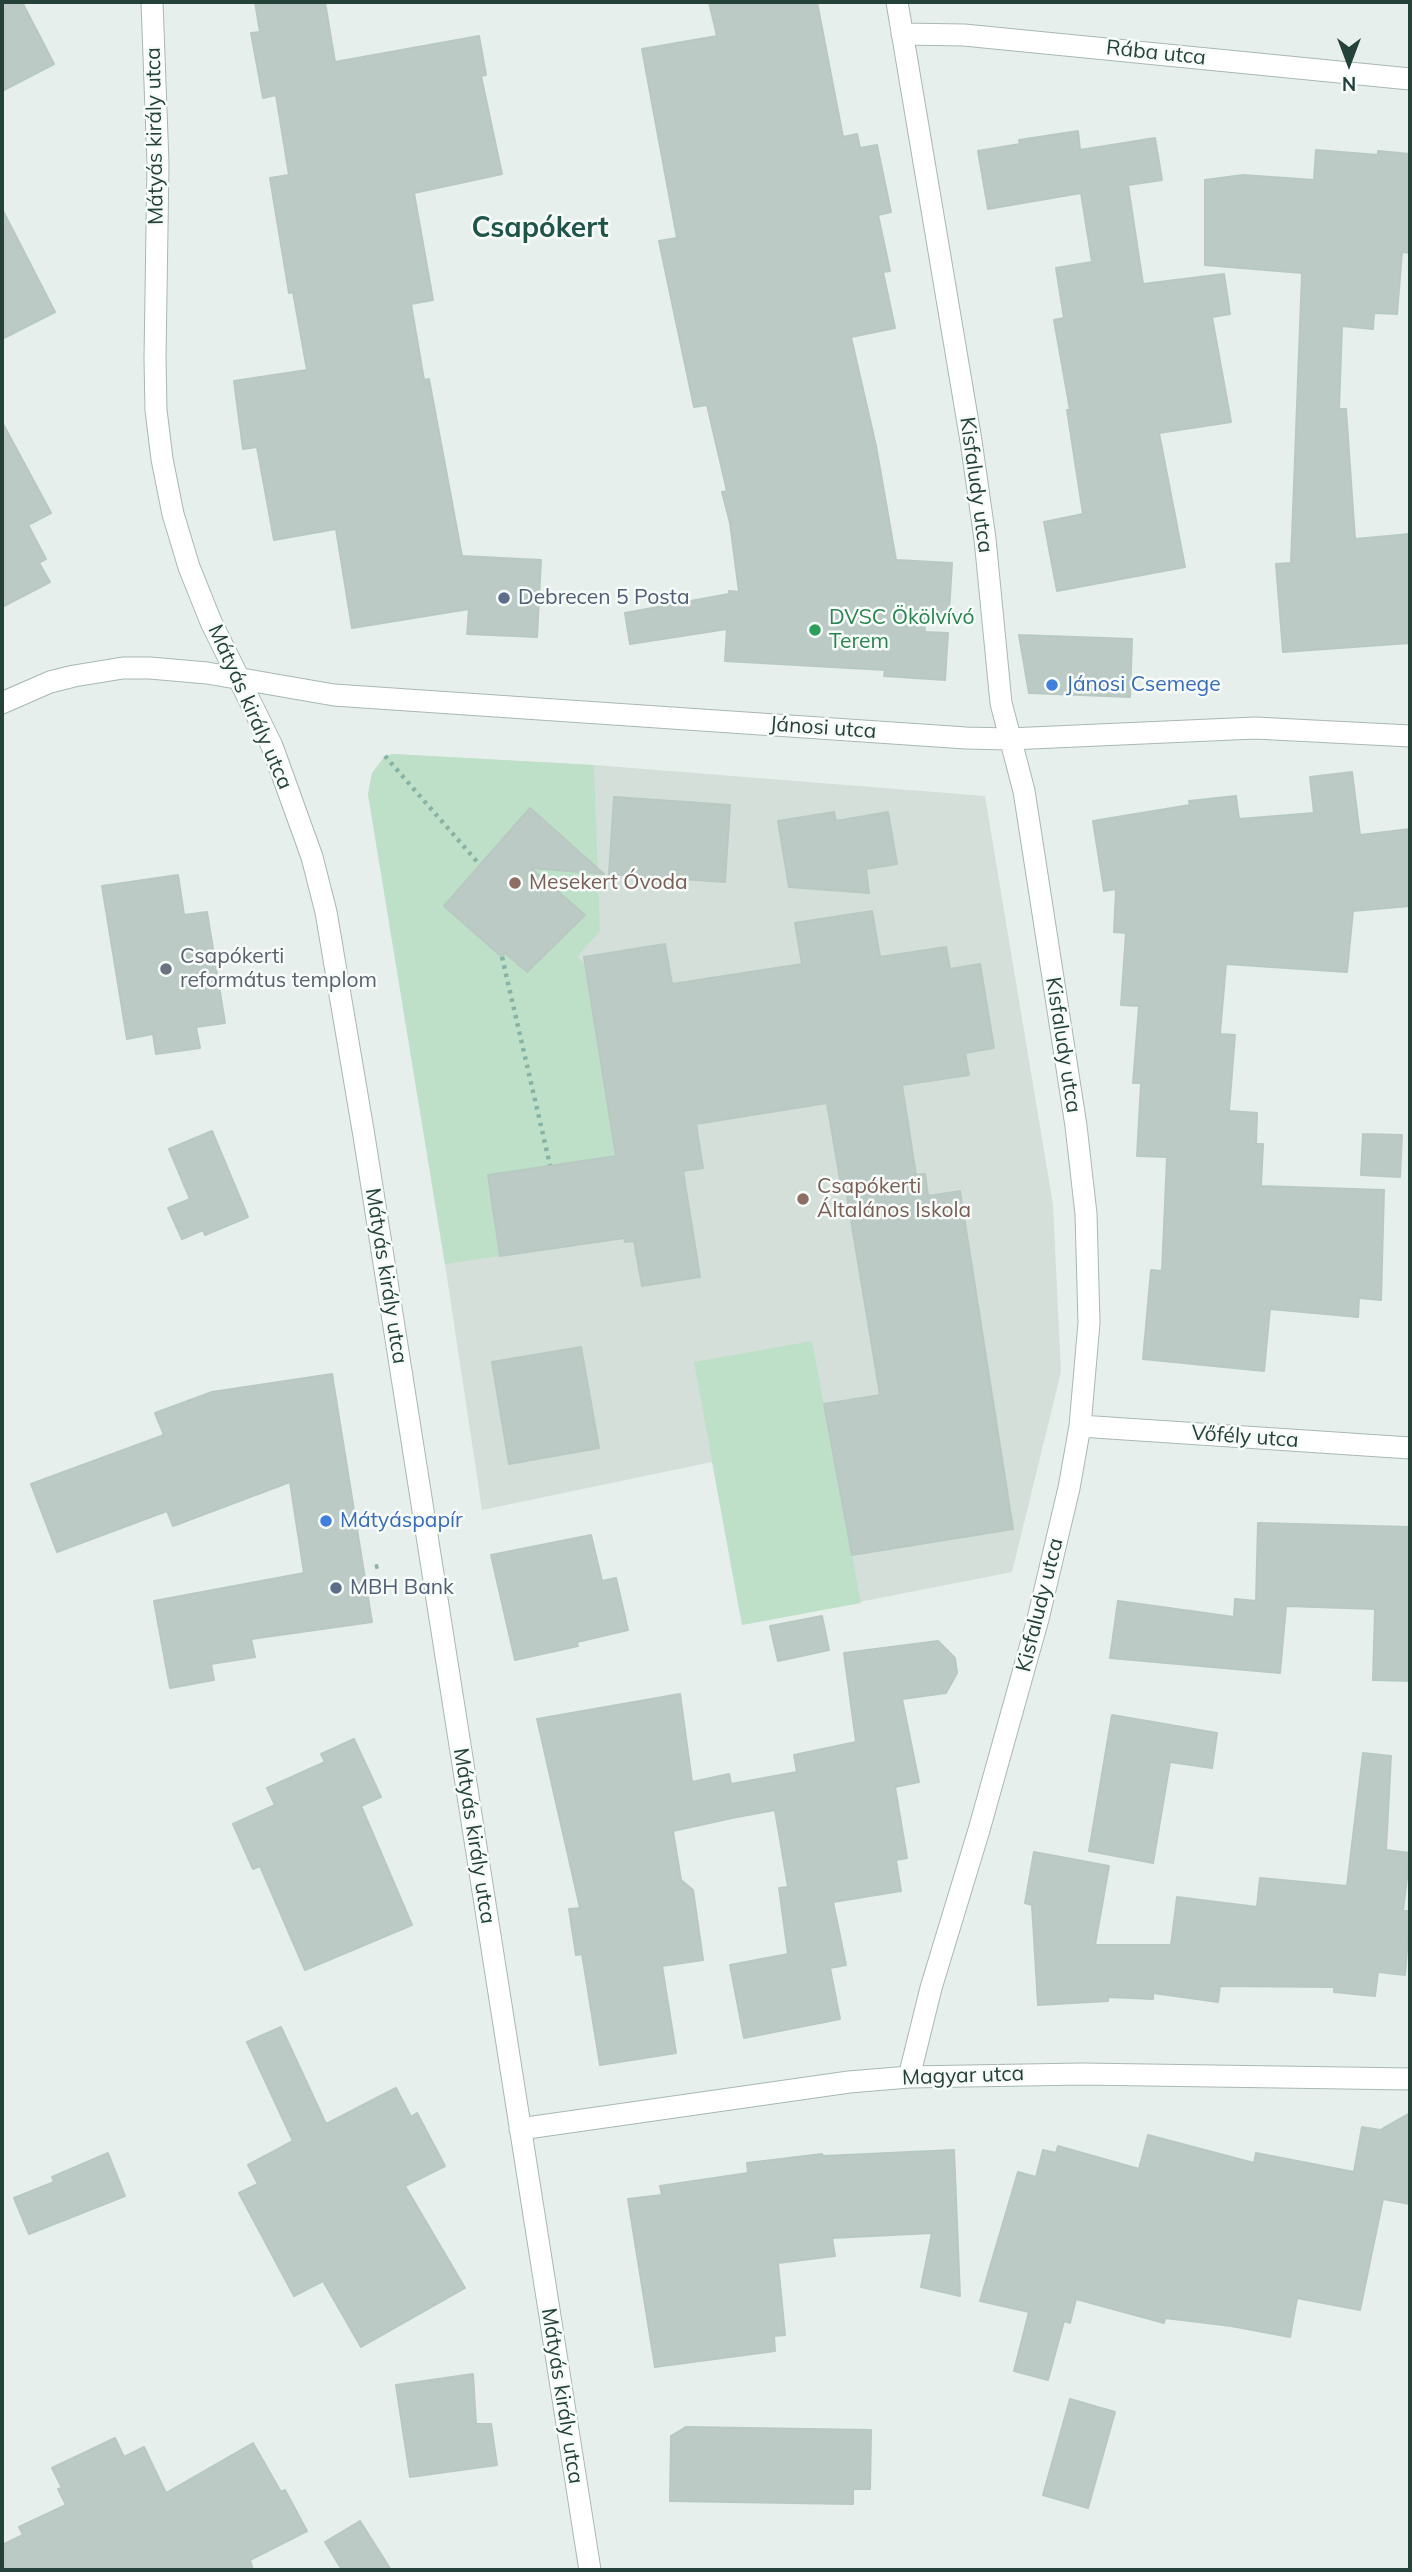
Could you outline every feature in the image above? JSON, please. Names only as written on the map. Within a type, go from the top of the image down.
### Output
[{"type":"street","name":"Mátyás király utca","points":[[152,2],[158,164],[156,397],[162,459],[173,514],[190,567],[211,622],[272,746],[312,858],[326,912],[365,1136],[590,2570]]},
{"type":"street","name":"Kisfaludy utca","points":[[897,2],[971,441],[985,539],[1001,704],[1024,791],[1076,1126],[1086,1214],[1089,1322],[1080,1426],[1069,1488],[1038,1619],[931,1988],[909,2077]]},
{"type":"street","name":"Rába utca","points":[[902,34],[977,36],[1410,79]]},
{"type":"street","name":"Jánosi utca","points":[[2,703],[50,682],[123,668],[207,673],[345,696],[953,737],[1009,739],[1255,728],[1410,736]]},
{"type":"street","name":"Vőfély utca","points":[[1080,1426],[1410,1448]]},
{"type":"street","name":"Magyar utca","points":[[520,2129],[849,2082],[909,2077],[1082,2074],[1410,2079]]},
{"type":"path","points":[[385,756],[481,865]]},
{"type":"path","points":[[502,957],[550,1166]]},
{"type":"path","points":[[375,1567],[383,1565]]},
{"type":"shaded area","name":"Csapókerti Általános Iskola","points":[[393,754],[594,765],[985,796],[1053,1205],[1061,1372],[1012,1572],[742,1625],[712,1462],[482,1510],[445,1264],[368,794],[372,773],[385,756]]},
{"type":"green space","points":[[393,754],[594,765],[600,931],[577,957],[585,964],[620,1181],[553,1193],[549,1166],[488,1175],[500,1256],[445,1264],[368,794],[372,773],[385,756]]},
{"type":"green space","points":[[812,1341],[861,1603],[742,1625],[694,1362]]},
{"type":"building","points":[[2,2],[22,2],[54,64],[2,91]]},
{"type":"building","points":[[255,2],[325,2],[335,62],[479,36],[486,75],[481,76],[502,174],[414,193],[433,300],[411,304],[424,380],[429,379],[462,556],[541,560],[537,637],[467,634],[469,609],[352,628],[336,529],[274,540],[257,447],[243,449],[234,381],[307,370],[293,292],[289,293],[270,178],[289,175],[276,95],[263,98],[251,33],[260,32]]},
{"type":"building","points":[[709,2],[817,2],[843,137],[857,134],[860,148],[877,145],[891,212],[878,215],[890,271],[883,272],[895,328],[851,337],[876,446],[896,560],[952,563],[949,612],[924,617],[925,632],[948,633],[945,680],[884,676],[885,670],[725,661],[727,629],[630,644],[625,613],[729,594],[729,591],[739,592],[730,523],[722,492],[727,491],[707,405],[694,407],[659,241],[677,238],[642,49],[717,36]]},
{"type":"building","points":[[1078,131],[1080,150],[1155,138],[1162,180],[1128,185],[1143,284],[1224,274],[1230,314],[1212,317],[1231,422],[1159,433],[1185,567],[1057,591],[1044,522],[1083,514],[1067,410],[1070,410],[1054,320],[1064,318],[1056,268],[1092,262],[1081,193],[988,209],[978,151],[1020,144],[1019,140]]},
{"type":"building","points":[[1316,150],[1378,155],[1378,151],[1410,154],[1410,253],[1402,252],[1397,314],[1374,313],[1373,329],[1342,326],[1339,409],[1346,409],[1355,539],[1410,534],[1410,643],[1283,652],[1276,564],[1291,563],[1302,273],[1205,265],[1205,180],[1243,175],[1314,180]]},
{"type":"building","points":[[2,209],[55,312],[2,339]]},
{"type":"building","points":[[2,422],[51,513],[28,525],[46,559],[39,563],[50,582],[2,607]]},
{"type":"building","points":[[1019,635],[1132,639],[1130,697],[1029,693]]},
{"type":"building","points":[[1352,772],[1360,835],[1410,829],[1410,906],[1353,911],[1347,972],[1226,964],[1220,1034],[1235,1035],[1229,1111],[1257,1113],[1256,1144],[1263,1144],[1261,1186],[1384,1190],[1381,1300],[1359,1298],[1358,1317],[1270,1309],[1264,1371],[1143,1359],[1151,1270],[1162,1271],[1167,1157],[1137,1156],[1141,1083],[1133,1083],[1139,1006],[1121,1005],[1126,933],[1114,932],[1116,889],[1104,891],[1093,821],[1190,805],[1189,801],[1236,796],[1239,819],[1314,813],[1310,777]]},
{"type":"building","points":[[614,797],[730,805],[725,882],[609,874]]},
{"type":"building","points":[[530,808],[604,874],[531,868],[585,915],[527,972],[505,953],[502,957],[444,906]]},
{"type":"building","points":[[834,812],[836,821],[888,812],[897,864],[866,869],[869,893],[789,887],[778,821]]},
{"type":"building","name":"Csapókerti református templom","points":[[178,875],[184,915],[207,912],[225,1023],[196,1027],[200,1048],[156,1054],[153,1034],[127,1039],[102,886]]},
{"type":"building","points":[[872,911],[880,957],[946,947],[950,969],[980,964],[994,1048],[965,1053],[969,1075],[902,1085],[916,1175],[925,1174],[928,1196],[960,1191],[1013,1529],[852,1555],[824,1404],[880,1395],[846,1190],[842,1191],[827,1103],[696,1124],[703,1168],[683,1171],[700,1277],[642,1286],[634,1241],[625,1242],[624,1238],[500,1256],[488,1175],[616,1156],[584,957],[665,944],[672,984],[802,964],[795,923]]},
{"type":"building","points":[[212,1131],[248,1217],[205,1235],[203,1230],[182,1239],[168,1208],[190,1199],[169,1149]]},
{"type":"building","points":[[1363,1134],[1402,1135],[1400,1177],[1361,1175]]},
{"type":"building","points":[[581,1347],[599,1448],[509,1464],[492,1362]]},
{"type":"building","points":[[332,1374],[372,1622],[251,1639],[255,1657],[211,1664],[214,1680],[170,1688],[154,1601],[304,1573],[290,1482],[173,1526],[167,1511],[57,1552],[31,1484],[164,1435],[155,1413],[212,1392]]},
{"type":"building","points":[[1258,1523],[1410,1527],[1410,1681],[1373,1680],[1375,1609],[1286,1606],[1280,1673],[1110,1658],[1118,1601],[1234,1617],[1235,1599],[1256,1601]]},
{"type":"building","points":[[591,1535],[602,1581],[616,1578],[628,1630],[577,1642],[578,1646],[515,1660],[491,1555]]},
{"type":"building","points":[[822,1616],[829,1650],[778,1661],[770,1626]]},
{"type":"building","points":[[938,1641],[955,1658],[957,1673],[946,1693],[902,1699],[919,1782],[895,1787],[907,1858],[896,1860],[901,1891],[833,1902],[846,1965],[830,1968],[840,2019],[744,2038],[730,1965],[788,1954],[779,1888],[788,1887],[775,1810],[732,1818],[673,1831],[681,1880],[693,1890],[703,1960],[662,1966],[676,2053],[600,2065],[582,1954],[576,1955],[569,1909],[580,1908],[537,1719],[680,1694],[692,1782],[729,1774],[731,1784],[797,1772],[794,1755],[856,1742],[844,1653]]},
{"type":"building","points":[[1112,1715],[1217,1733],[1212,1768],[1170,1762],[1153,1863],[1089,1851]]},
{"type":"building","points":[[354,1739],[381,1797],[361,1806],[412,1925],[305,1970],[260,1866],[253,1869],[233,1824],[275,1805],[267,1788],[325,1762],[321,1754]]},
{"type":"building","points":[[1363,1753],[1391,1756],[1386,1850],[1410,1853],[1403,1911],[1410,1911],[1405,1975],[1378,1972],[1375,1996],[1334,1992],[1334,1987],[1220,1986],[1218,2002],[1153,1993],[1153,1999],[1108,1997],[1108,2001],[1038,2005],[1032,1905],[1025,1903],[1034,1852],[1109,1866],[1095,1945],[1171,1945],[1177,1897],[1257,1907],[1260,1878],[1347,1886]]},
{"type":"building","points":[[281,2027],[326,2124],[396,2088],[411,2117],[417,2113],[445,2166],[405,2186],[465,2288],[361,2347],[323,2281],[294,2296],[239,2193],[258,2184],[248,2165],[293,2141],[247,2042]]},
{"type":"building","points":[[1410,2113],[1410,2204],[1383,2199],[1360,2310],[1297,2298],[1290,2337],[1165,2318],[1164,2323],[1076,2299],[1070,2323],[1064,2321],[1048,2380],[1014,2371],[1029,2312],[980,2301],[1018,2172],[1036,2177],[1043,2150],[1056,2153],[1058,2146],[1139,2169],[1148,2135],[1254,2163],[1256,2153],[1354,2172],[1362,2127],[1380,2130]]},
{"type":"building","points":[[954,2150],[960,2296],[921,2287],[932,2233],[832,2238],[835,2256],[778,2263],[785,2335],[774,2336],[775,2351],[655,2367],[628,2199],[662,2195],[660,2186],[748,2173],[747,2163],[822,2154]]},
{"type":"building","points":[[108,2153],[125,2196],[29,2234],[14,2198],[54,2182],[52,2177]]},
{"type":"building","points":[[473,2374],[476,2424],[491,2424],[497,2465],[410,2477],[396,2385]]},
{"type":"building","points":[[1070,2399],[1115,2412],[1088,2508],[1043,2495]]},
{"type":"building","points":[[686,2427],[871,2430],[870,2489],[853,2489],[853,2504],[670,2501],[671,2436]]},
{"type":"building","points":[[115,2438],[124,2457],[144,2447],[166,2493],[253,2443],[281,2492],[285,2490],[307,2531],[250,2560],[253,2570],[2,2570],[2,2545],[23,2535],[19,2527],[66,2505],[58,2489],[62,2488],[52,2468]]},
{"type":"building","points":[[360,2521],[391,2570],[342,2570],[325,2542]]},
{"type":"place","name":"Debrecen 5 Posta","points":[[504,598]]},
{"type":"place","name":"DVSC Ökölvívó Terem","points":[[815,630]]},
{"type":"place","name":"Jánosi Csemege","points":[[1052,685]]},
{"type":"place","name":"Mesekert Óvoda","points":[[515,883]]},
{"type":"place","name":"Csapókerti református templom","points":[[166,969]]},
{"type":"place","name":"Csapókerti Általános Iskola","points":[[803,1199]]},
{"type":"place","name":"Mátyáspapír","points":[[326,1521]]},
{"type":"place","name":"MBH Bank","points":[[336,1588]]},
{"type":"district","name":"Csapókert","points":[[540,229]]}]
